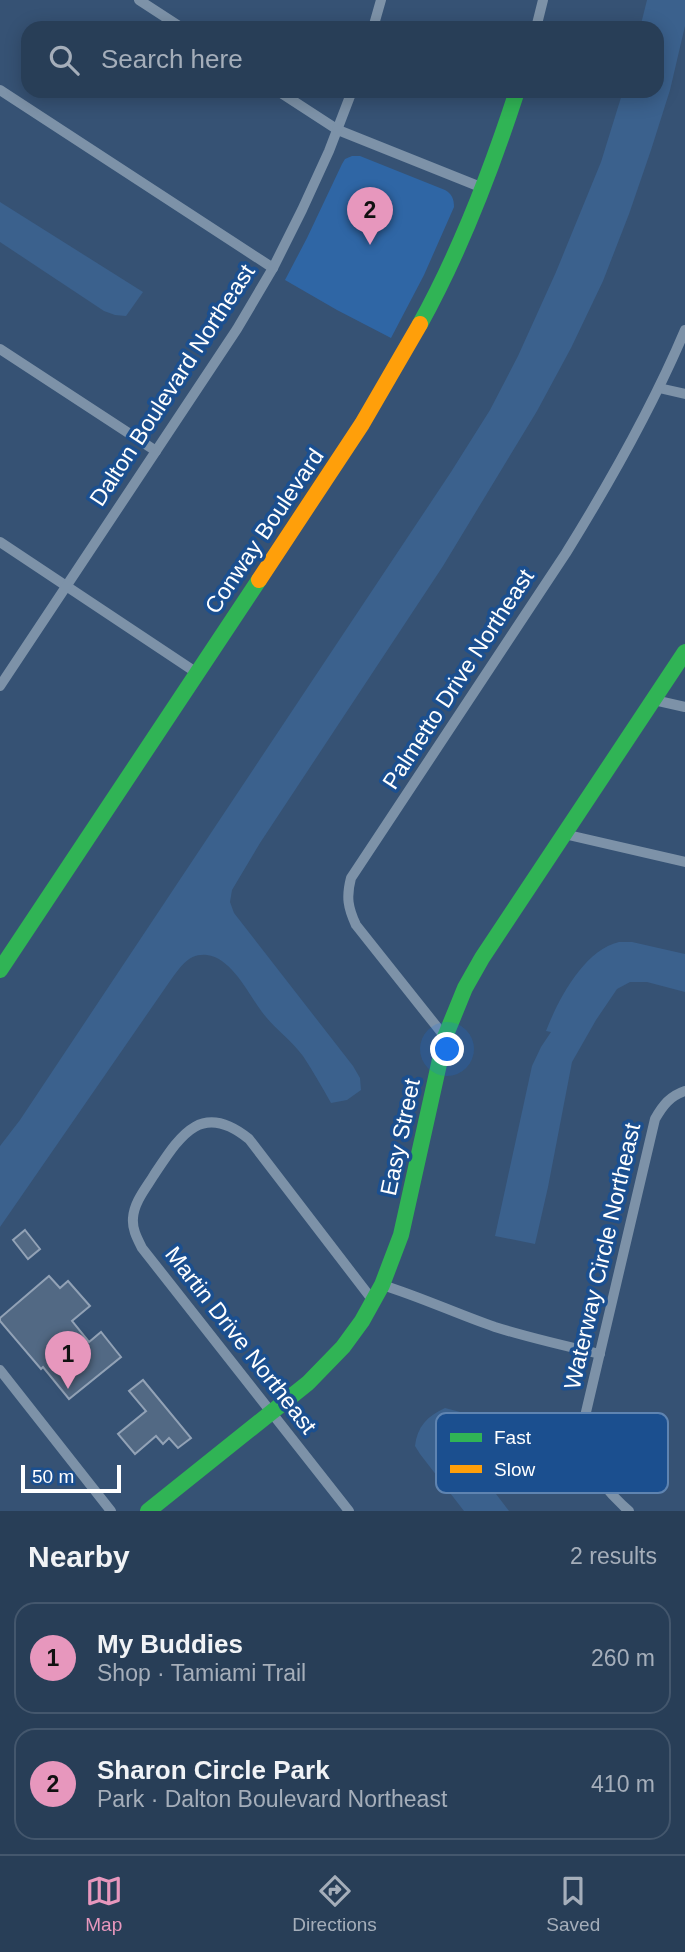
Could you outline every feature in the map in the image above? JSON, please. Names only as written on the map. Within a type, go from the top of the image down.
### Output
[{"type":"street","points":[[139,0],[170,21]]},
{"type":"street","points":[[375,21],[381,0]]},
{"type":"street","points":[[538,21],[543,0]]},
{"type":"street","points":[[0,90],[273,268]]},
{"type":"street","points":[[289,98],[338,130],[483,188]]},
{"type":"street","name":"Dalton Boulevard Northeast","points":[[0,686],[237,329],[273,268],[302,210],[349,98]]},
{"type":"street","name":"Conway Boulevard","points":[[0,970],[362,424],[400,361],[455,253],[483,188],[515,98]]},
{"type":"street","name":"Palmetto Drive Northeast","points":[[445,1037],[356,925],[349,910],[347,894],[351,878],[572,544],[624,455],[685,330]]},
{"type":"street","points":[[0,349],[156,451]]},
{"type":"street","points":[[659,388],[685,394]]},
{"type":"street","points":[[0,542],[197,673]]},
{"type":"street","name":"Easy Street","points":[[148,1511],[320,1372],[355,1332],[374,1302],[401,1235],[445,1037],[465,988],[685,652]]},
{"type":"street","points":[[654,700],[685,707]]},
{"type":"street","points":[[565,834],[685,862]]},
{"type":"street","name":"Waterway Circle Northeast","points":[[586,1413],[655,1119],[663,1104],[685,1091]]},
{"type":"street","name":"Martin Drive Northeast","points":[[349,1511],[142,1248],[135,1234],[133,1217],[137,1201],[175,1142],[187,1130],[218,1122],[234,1127],[249,1139],[374,1302]]},
{"type":"street","points":[[382,1285],[413,1294],[494,1326],[550,1343],[600,1354]]},
{"type":"street","points":[[0,1370],[111,1511]]},
{"type":"street","name":"Waterway Circle Northeast","points":[[611,1493],[629,1511]]},
{"type":"shaded area","points":[[647,0],[685,0],[685,26],[670,90],[629,214],[603,281],[537,411],[443,566],[260,843],[232,890],[230,902],[234,913],[353,1066],[360,1078],[361,1090],[347,1100],[331,1103],[303,1056],[267,1018],[232,970],[216,958],[207,955],[195,956],[185,962],[170,981],[0,1227],[0,1146],[20,1120],[490,410],[556,272],[601,162],[621,98],[664,98],[664,21],[642,21]]},
{"type":"shaded area","points":[[352,156],[360,156],[445,190],[454,202],[424,275],[391,338],[285,280],[342,164]]},
{"type":"shaded area","points":[[0,202],[143,292],[126,316],[104,311],[0,242]]},
{"type":"shaded area","points":[[619,942],[632,942],[685,954],[685,992],[647,982],[630,982],[617,989],[572,1062],[535,1244],[495,1236],[532,1066],[551,1032],[546,1031],[551,1019],[565,991],[584,966],[606,947]]},
{"type":"shaded area","points":[[445,1408],[464,1413],[436,1413]]},
{"type":"shaded area","points":[[436,1413],[436,1475],[415,1446],[418,1433]]},
{"type":"shaded area","points":[[450,1493],[495,1493],[509,1511],[464,1511]]},
{"type":"building","points":[[25,1230],[40,1249],[28,1259],[13,1240]]},
{"type":"building","points":[[49,1276],[60,1288],[68,1281],[90,1306],[72,1321],[89,1342],[101,1332],[121,1357],[69,1399],[0,1321],[0,1318]]},
{"type":"building","points":[[143,1380],[191,1438],[178,1448],[169,1438],[163,1444],[156,1436],[135,1454],[118,1434],[146,1411],[129,1391]]},
{"type":"traffic: fast","points":[[420,324],[449,268],[474,210],[515,98]]},
{"type":"traffic: fast","points":[[0,970],[259,580]]},
{"type":"traffic: fast","points":[[148,1511],[308,1383],[343,1347],[362,1321],[382,1285],[401,1235],[445,1037],[465,988],[482,958],[685,652]]},
{"type":"traffic: slow","points":[[259,580],[362,424],[420,324]]},
{"type":"place","name":"Sharon Circle Park","points":[[370,245]]},
{"type":"place","name":"My Buddies","points":[[68,1389]]}]
